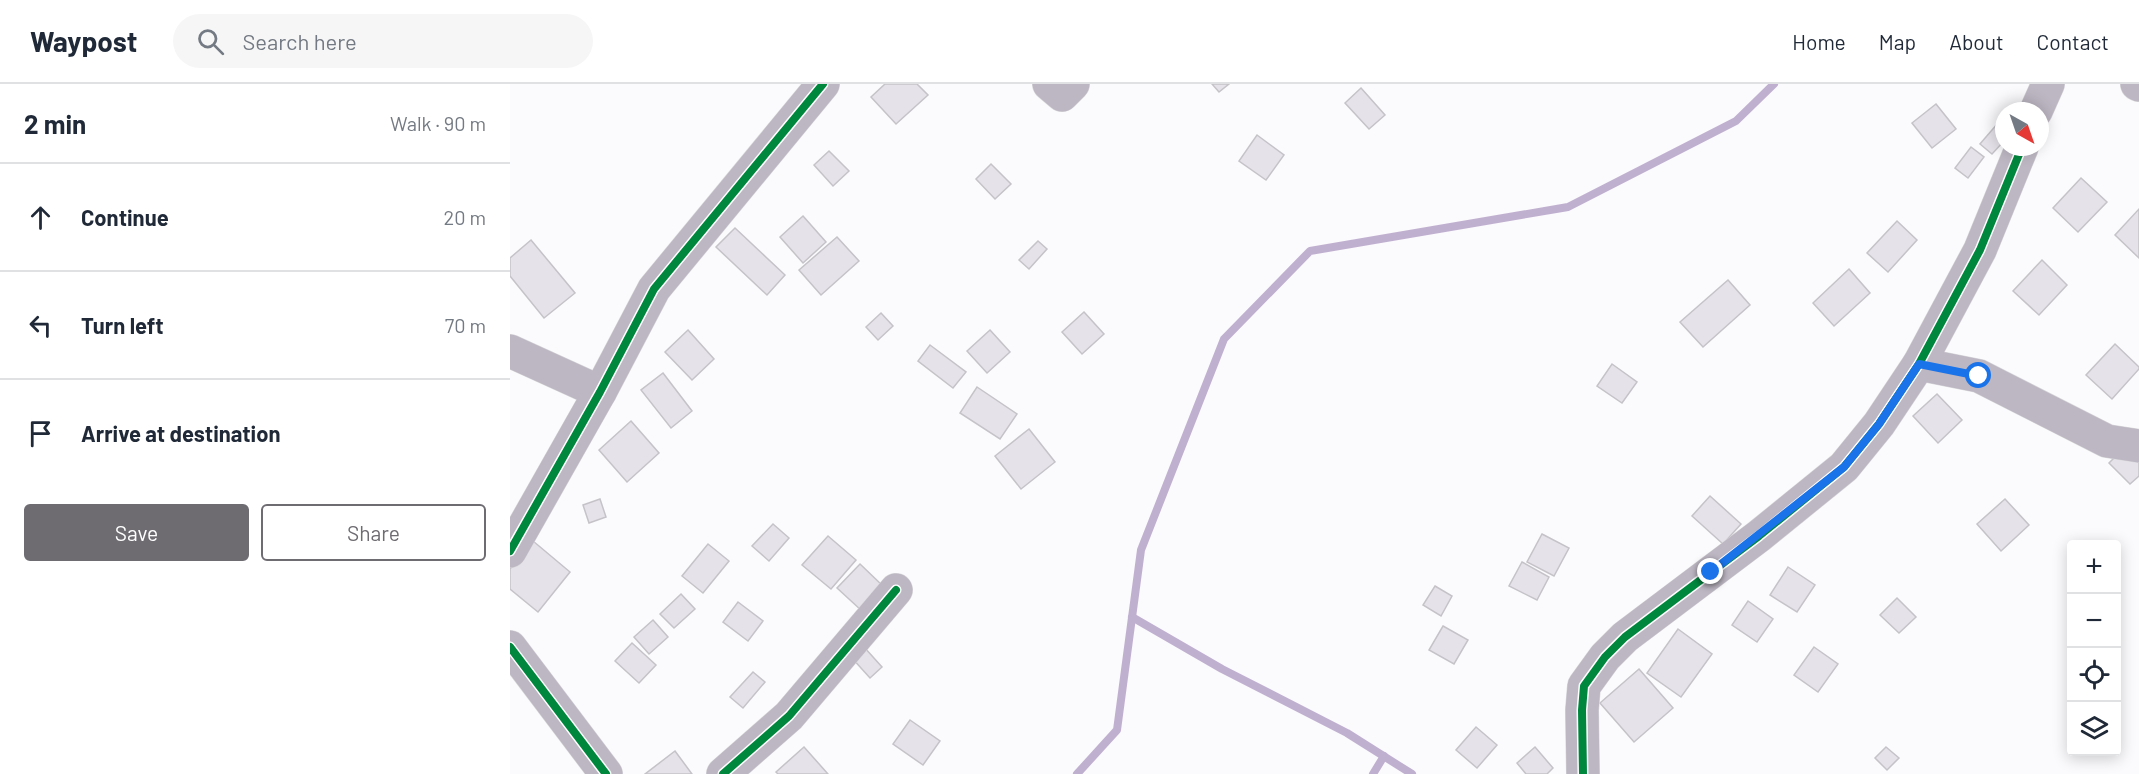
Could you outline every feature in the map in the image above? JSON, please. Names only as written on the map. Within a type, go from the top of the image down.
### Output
[{"type":"street","points":[[510,550],[600,392],[654,289],[822,84]]},
{"type":"street","points":[[1049,84],[1062,95],[1072,84]]},
{"type":"street","points":[[2040,102],[2048,84]]},
{"type":"street","points":[[1583,774],[1584,686],[1605,657],[1625,637],[1759,536],[1844,467],[1879,424],[1919,364],[1980,250],[2018,156]]},
{"type":"street","points":[[510,351],[600,392]]},
{"type":"street","points":[[1919,364],[1979,376],[2107,441],[2139,446]]},
{"type":"street","points":[[723,774],[789,716],[896,590]]},
{"type":"street","points":[[510,647],[606,774]]},
{"type":"building","points":[[885,84],[917,84],[928,95],[896,124],[871,97]]},
{"type":"building","points":[[1212,84],[1229,84],[1219,92]]},
{"type":"building","points":[[1361,88],[1385,115],[1369,129],[1345,103]]},
{"type":"building","points":[[1936,104],[1956,129],[1932,148],[1912,123]]},
{"type":"building","points":[[1995,126],[1995,151],[1992,154],[1980,144]]},
{"type":"building","points":[[1257,135],[1284,155],[1266,180],[1239,161]]},
{"type":"building","points":[[1971,147],[1984,157],[1968,178],[1955,168]]},
{"type":"building","points":[[829,151],[849,171],[833,186],[814,165]]},
{"type":"building","points":[[991,164],[1011,184],[995,199],[976,179]]},
{"type":"building","points":[[2081,178],[2107,202],[2078,232],[2053,208]]},
{"type":"building","points":[[2139,209],[2139,258],[2115,235]]},
{"type":"building","points":[[803,216],[826,242],[803,263],[780,237]]},
{"type":"building","points":[[1897,221],[1917,240],[1888,272],[1867,253]]},
{"type":"building","points":[[735,228],[785,275],[767,295],[716,247]]},
{"type":"building","points":[[837,237],[859,261],[821,295],[799,270]]},
{"type":"building","points":[[531,240],[575,293],[544,318],[510,276],[510,258]]},
{"type":"building","points":[[1038,241],[1047,249],[1029,269],[1019,260]]},
{"type":"building","points":[[2042,260],[2067,285],[2039,315],[2013,291]]},
{"type":"building","points":[[1849,269],[1870,293],[1834,326],[1813,303]]},
{"type":"building","points":[[1728,280],[1750,305],[1703,347],[1680,322]]},
{"type":"building","points":[[1084,312],[1104,334],[1082,354],[1062,332]]},
{"type":"building","points":[[881,313],[893,326],[878,340],[866,327]]},
{"type":"building","points":[[688,330],[714,359],[692,380],[665,352]]},
{"type":"building","points":[[990,330],[1010,352],[987,373],[967,351]]},
{"type":"building","points":[[2115,344],[2139,369],[2112,399],[2086,375]]},
{"type":"building","points":[[930,345],[966,372],[953,388],[918,361]]},
{"type":"building","points":[[1612,364],[1637,382],[1622,403],[1597,386]]},
{"type":"building","points":[[663,373],[692,411],[671,428],[641,390]]},
{"type":"building","points":[[977,387],[1017,414],[1000,439],[960,413]]},
{"type":"building","points":[[1937,394],[1962,420],[1938,443],[1913,416]]},
{"type":"building","points":[[631,421],[659,453],[627,482],[599,450]]},
{"type":"building","points":[[1029,429],[1055,462],[1021,489],[995,456]]},
{"type":"building","points":[[2124,448],[2139,463],[2139,476],[2130,484],[2109,463]]},
{"type":"building","points":[[1710,496],[1741,524],[1723,544],[1692,516]]},
{"type":"building","points":[[600,499],[606,517],[589,523],[583,505]]},
{"type":"building","points":[[2005,499],[2029,525],[2001,551],[1977,524]]},
{"type":"building","points":[[773,524],[789,538],[769,561],[752,546]]},
{"type":"building","points":[[1542,534],[1569,548],[1554,576],[1527,562]]},
{"type":"building","points":[[828,536],[856,560],[831,589],[802,565]]},
{"type":"building","points":[[533,541],[570,572],[538,612],[510,589],[510,569]]},
{"type":"building","points":[[708,544],[729,561],[703,593],[682,576]]},
{"type":"building","points":[[1522,562],[1549,577],[1537,600],[1509,586]]},
{"type":"building","points":[[860,564],[884,587],[862,611],[837,588]]},
{"type":"building","points":[[1788,567],[1815,585],[1797,612],[1770,595]]},
{"type":"building","points":[[1435,586],[1452,596],[1441,616],[1423,605]]},
{"type":"building","points":[[681,594],[695,609],[674,628],[660,614]]},
{"type":"building","points":[[1897,598],[1916,617],[1899,633],[1880,615]]},
{"type":"building","points":[[1748,601],[1773,619],[1757,642],[1732,625]]},
{"type":"building","points":[[738,602],[763,621],[748,641],[723,622]]},
{"type":"building","points":[[653,620],[668,637],[649,654],[634,637]]},
{"type":"building","points":[[1443,626],[1468,640],[1454,664],[1429,650]]},
{"type":"building","points":[[1678,629],[1712,654],[1681,697],[1647,673]]},
{"type":"building","points":[[632,643],[656,665],[639,683],[615,661]]},
{"type":"building","points":[[864,647],[882,667],[870,678],[852,658]]},
{"type":"building","points":[[1814,647],[1838,664],[1818,692],[1794,675]]},
{"type":"building","points":[[1639,669],[1673,708],[1634,742],[1600,703]]},
{"type":"building","points":[[753,672],[765,682],[743,708],[730,697]]},
{"type":"building","points":[[910,720],[940,741],[923,765],[893,744]]},
{"type":"building","points":[[1476,727],[1497,745],[1477,768],[1456,750]]},
{"type":"building","points":[[804,747],[828,774],[778,774],[776,772]]},
{"type":"building","points":[[1535,747],[1553,768],[1547,774],[1526,774],[1517,763]]},
{"type":"building","points":[[1886,747],[1899,758],[1887,770],[1875,758]]},
{"type":"building","points":[[675,751],[692,774],[645,774]]},
{"type":"waterway","points":[[1077,774],[1117,730],[1141,550],[1224,339],[1310,251],[1568,207],[1736,121],[1774,84]]},
{"type":"waterway","points":[[1132,617],[1222,669],[1347,733],[1412,774]]},
{"type":"waterway","points":[[1373,774],[1384,756]]},
{"type":"cycle path","points":[[510,551],[600,392],[654,289],[823,84]]},
{"type":"cycle path","points":[[1583,774],[1584,686],[1605,657],[1625,637],[1759,536],[1844,467],[1879,424],[1919,364],[1980,250],[2018,156]]},
{"type":"cycle path","points":[[723,774],[789,716],[896,590]]},
{"type":"cycle path","points":[[510,647],[606,774]]},
{"type":"route","points":[[1711,572],[1844,467],[1879,424],[1919,364],[1979,376]]}]
